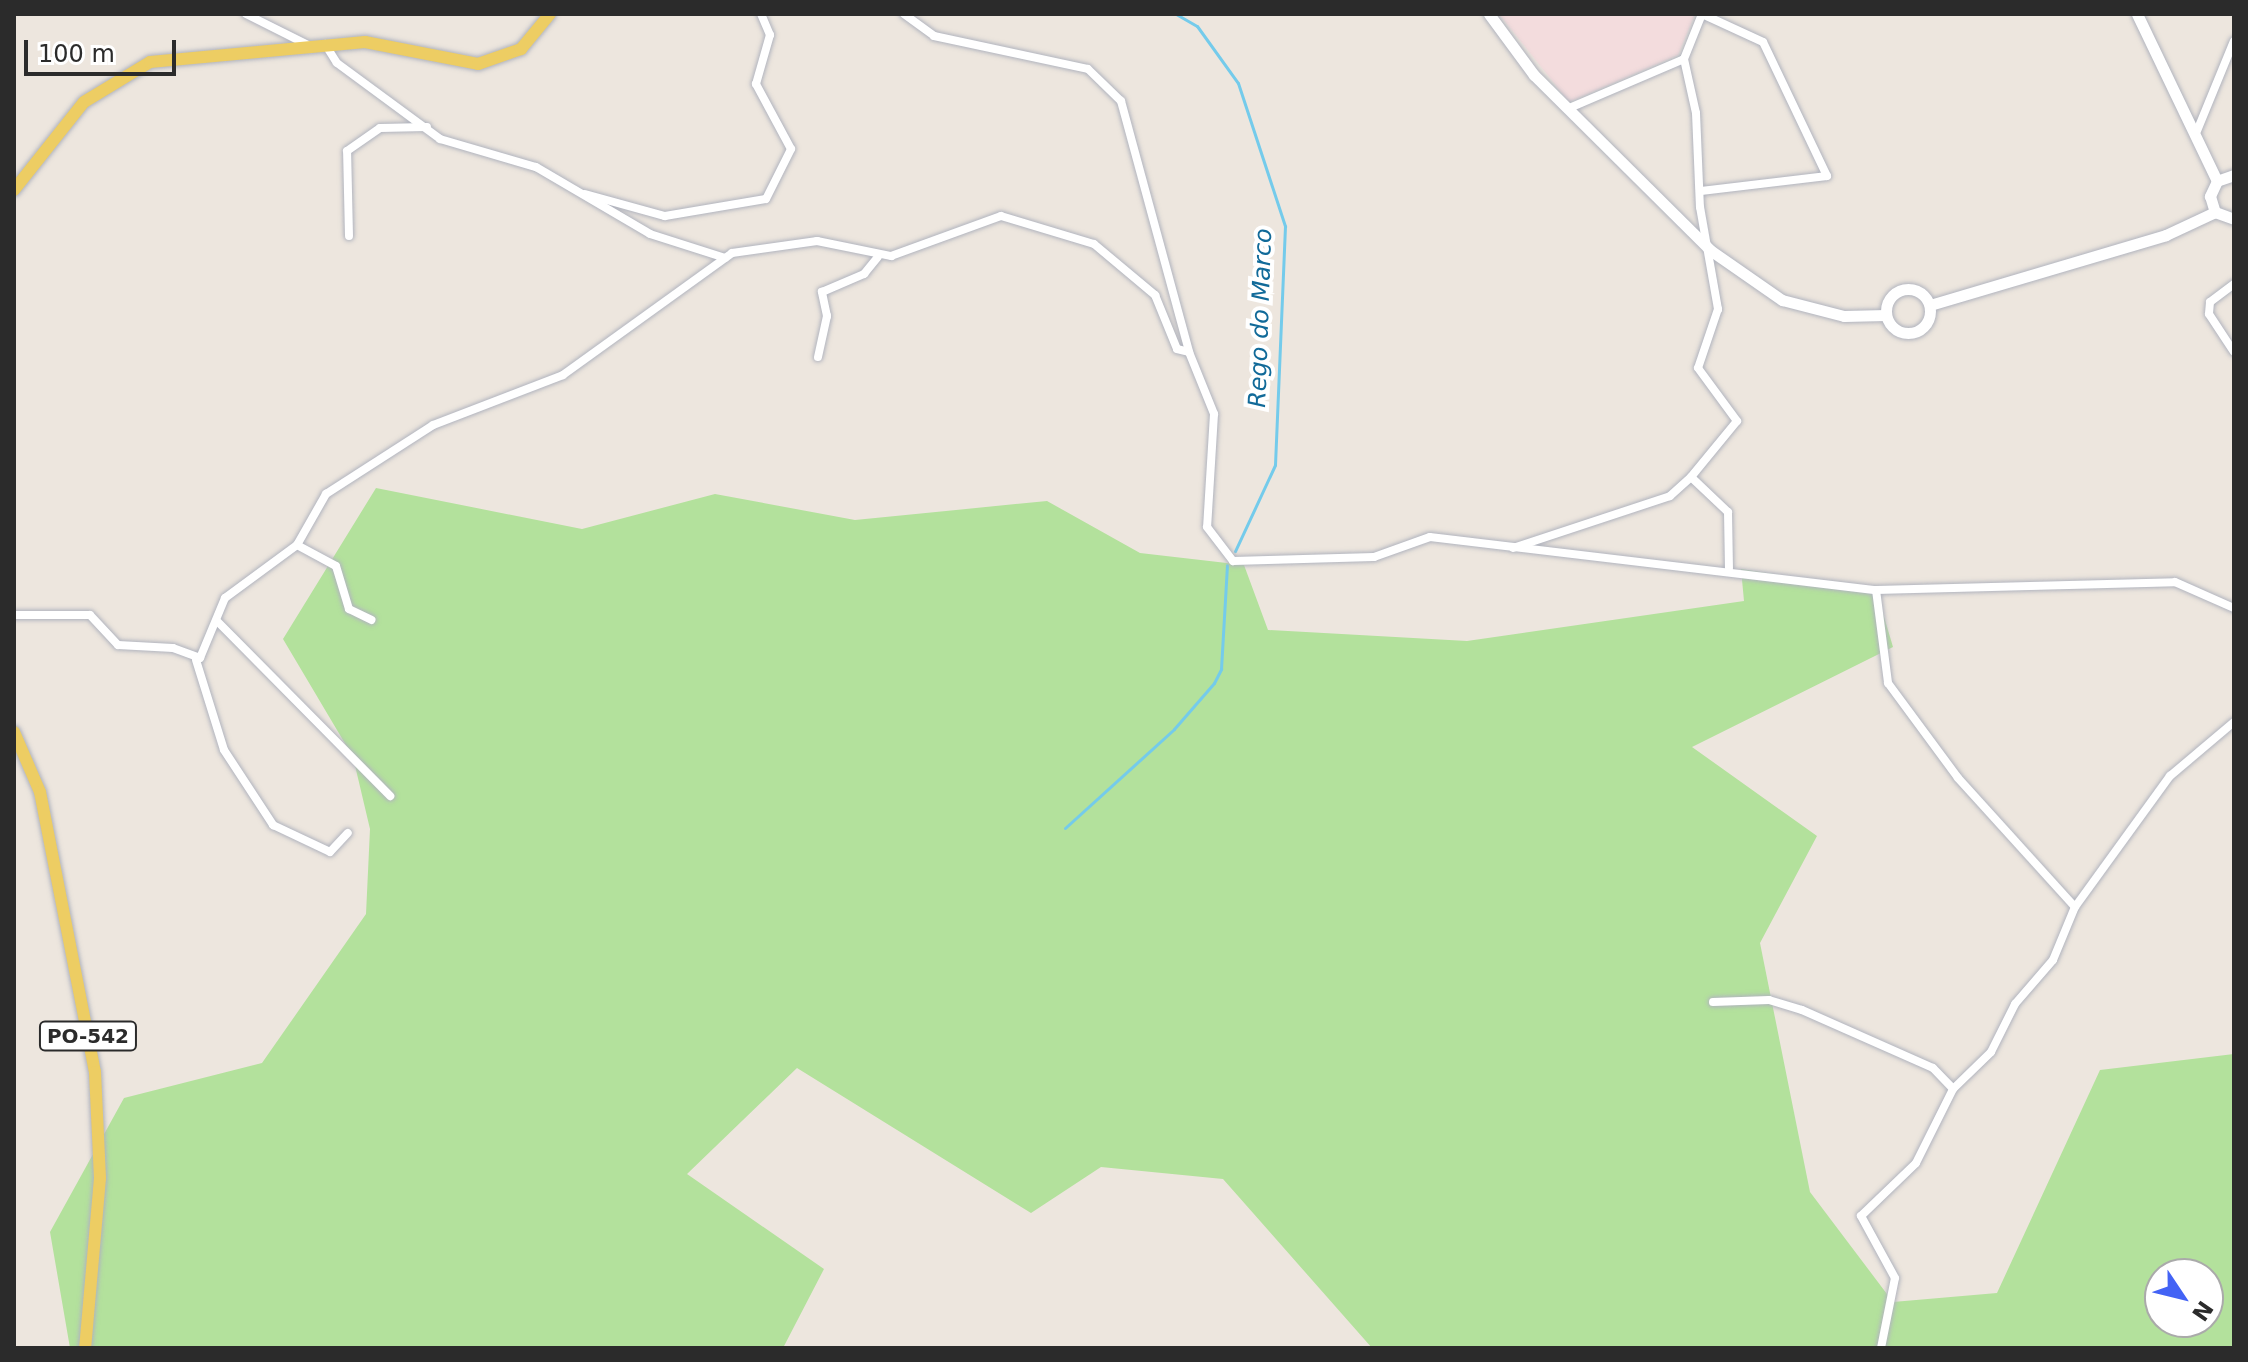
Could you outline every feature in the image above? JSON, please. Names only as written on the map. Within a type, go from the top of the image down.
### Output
[{"type":"main road","points":[[14,190],[84,102],[126,71],[169,58],[325,44],[379,43],[478,64],[521,49],[550,14]]},
{"type":"main road","name":"PO-542","points":[[14,732],[40,792],[95,1072],[100,1178],[85,1348]]},
{"type":"street","points":[[246,14],[308,45]]},
{"type":"street","points":[[585,194],[665,216],[766,199],[791,149],[756,84],[770,35],[761,14]]},
{"type":"street","points":[[904,14],[934,36],[1022,60],[1073,64],[1113,90],[1165,245],[1189,352],[1214,414],[1204,510],[1222,555],[1249,566],[1374,557],[1430,537],[1512,548],[1729,568],[1876,590],[2175,582],[2234,608]]},
{"type":"street","points":[[1489,14],[1567,109],[1710,250],[1782,300],[1844,316],[1886,315]]},
{"type":"street","points":[[1512,548],[1670,496],[1691,477],[1737,421],[1698,368],[1718,309],[1701,191],[1684,59],[1702,14],[1763,42],[1827,176],[1701,191]]},
{"type":"street","points":[[2137,14],[2207,151],[2217,181]]},
{"type":"street","points":[[2197,131],[2234,41]]},
{"type":"street","points":[[325,44],[337,63],[451,144],[536,167],[650,234],[725,258]]},
{"type":"street","points":[[1567,109],[1684,59]]},
{"type":"street","points":[[349,236],[347,151],[380,128],[427,127]]},
{"type":"street","points":[[2207,151],[2232,174],[2217,181],[2210,196],[2215,212]]},
{"type":"street","points":[[1930,305],[2154,239],[2215,212],[2234,219]]},
{"type":"street","points":[[196,660],[233,589],[297,545],[326,494],[373,459],[433,425],[563,375],[725,258],[817,241],[878,257],[937,245],[985,216],[1075,234],[1144,283],[1177,349],[1189,352]]},
{"type":"street","points":[[818,357],[827,316],[822,292],[864,274],[878,257]]},
{"type":"street","points":[[2234,284],[2210,302],[2209,314],[2234,352]]},
{"type":"street","points":[[1899,290],[1921,293],[1930,305],[1929,319],[1913,333],[1899,332],[1886,315],[1899,290]]},
{"type":"street","points":[[1691,477],[1728,512],[1729,568]]},
{"type":"street","points":[[297,545],[336,566],[349,609],[372,620]]},
{"type":"street","points":[[1876,590],[1888,683],[1958,778],[2075,907]]},
{"type":"street","points":[[14,615],[90,615],[118,645],[173,648],[196,660],[224,750],[263,814],[278,829],[330,852],[348,833]]},
{"type":"street","points":[[218,622],[390,796]]},
{"type":"street","points":[[1881,1348],[1895,1278],[1861,1216],[1916,1163],[1953,1089],[1991,1052],[2015,1004],[2053,960],[2075,907],[2170,776],[2234,722]]},
{"type":"street","points":[[1713,1002],[1769,1000],[1802,1010],[1933,1068],[1953,1089]]},
{"type":"shaded area","points":[[1499,14],[1695,14],[1678,55],[1569,102]]},
{"type":"green space","points":[[376,488],[582,529],[715,494],[855,520],[1047,501],[1140,553],[1244,565],[1268,630],[1467,641],[1744,601],[1741,569],[1876,590],[1893,647],[1692,747],[1817,836],[1760,943],[1810,1192],[1893,1302],[1997,1293],[2100,1070],[2234,1054],[2234,1348],[1372,1348],[1223,1179],[1101,1167],[1031,1213],[797,1068],[687,1174],[824,1269],[783,1348],[70,1348],[50,1232],[124,1098],[262,1063],[366,914],[370,829],[353,757],[283,639]]},
{"type":"waterway","name":"Rego do Marco","points":[[1176,14],[1197,26],[1238,83],[1285,226],[1275,465],[1235,551]]},
{"type":"waterway","name":"Rego do Marco","points":[[1065,828],[1174,729],[1214,683],[1221,669],[1227,565]]}]
